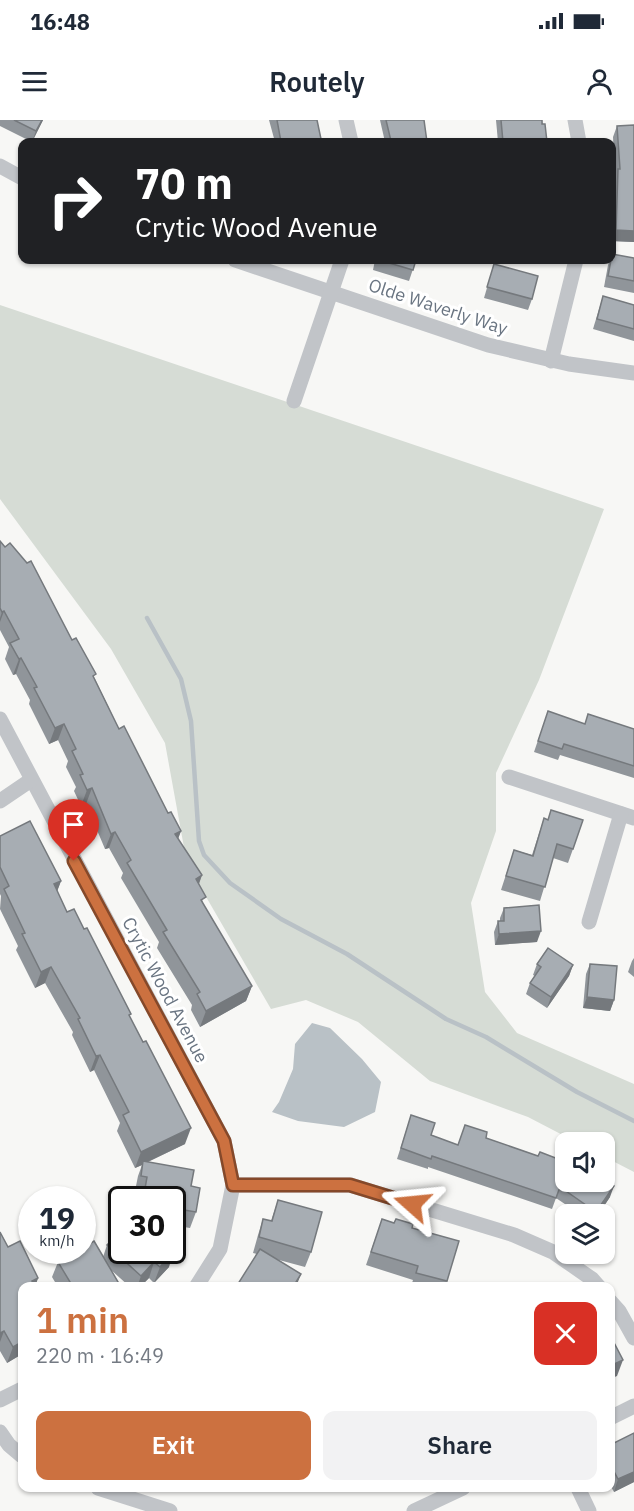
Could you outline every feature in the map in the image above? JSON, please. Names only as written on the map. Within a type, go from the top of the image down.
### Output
[{"type":"street","points":[[346,120],[350,138]]},
{"type":"street","points":[[576,120],[578,138]]},
{"type":"street","points":[[0,166],[18,176]]},
{"type":"street","name":"Olde Waverly Way","points":[[247,264],[476,341],[551,361],[634,373]]},
{"type":"street","points":[[294,401],[341,264]]},
{"type":"street","points":[[551,361],[575,264]]},
{"type":"street","name":"Crytic Wood Avenue","points":[[0,719],[224,1141],[233,1185],[220,1249],[199,1282]]},
{"type":"street","points":[[509,777],[628,816],[589,922]]},
{"type":"street","points":[[0,801],[31,780]]},
{"type":"street","points":[[233,1185],[350,1185],[514,1235],[553,1252],[595,1282]]},
{"type":"street","points":[[615,1307],[634,1338]]},
{"type":"street","points":[[0,1400],[18,1391]]},
{"type":"street","points":[[615,1416],[634,1406]]},
{"type":"street","points":[[0,1432],[18,1453]]},
{"type":"street","points":[[111,1492],[170,1511]]},
{"type":"street","points":[[414,1511],[454,1492]]},
{"type":"street","points":[[580,1492],[589,1511]]},
{"type":"shaded area","points":[[0,305],[604,509],[539,680],[496,773],[496,831],[471,903],[485,992],[517,1033],[634,1084],[634,1172],[615,1162],[615,1132],[557,1132],[528,1117],[430,1081],[358,1022],[306,1000],[271,1009],[187,864],[165,743],[111,649],[0,499]]},
{"type":"shaded area","points":[[312,1023],[330,1028],[362,1059],[381,1082],[375,1112],[344,1127],[298,1121],[272,1112],[279,1102],[293,1069],[295,1044]]},
{"type":"building","points":[[14,120],[42,120],[36,131]]},
{"type":"building","points":[[277,120],[317,120],[321,138],[280,138]]},
{"type":"building","points":[[386,120],[424,120],[426,138],[390,138]]},
{"type":"building","points":[[501,120],[542,120],[542,124],[545,124],[547,138],[503,138]]},
{"type":"building","points":[[634,125],[634,231],[616,230],[618,169],[620,169],[617,126]]},
{"type":"building","points":[[616,255],[634,258],[634,281],[608,276],[610,264],[616,264]]},
{"type":"building","points":[[393,264],[415,264],[413,270]]},
{"type":"building","points":[[494,264],[538,276],[532,299],[487,287]]},
{"type":"building","points":[[603,296],[634,305],[634,329],[597,319]]},
{"type":"building","points":[[0,541],[5,547],[10,543],[27,563],[31,561],[72,640],[76,638],[96,674],[93,676],[119,729],[124,726],[168,813],[171,812],[181,831],[175,834],[202,875],[196,879],[206,897],[201,900],[252,986],[206,1011],[197,994],[200,992],[163,932],[167,930],[127,863],[131,860],[115,832],[111,834],[92,788],[87,790],[80,775],[83,774],[72,751],[76,749],[64,724],[55,728],[34,688],[37,687],[10,643],[19,639],[4,611],[2,612],[0,608]]},
{"type":"building","points":[[548,711],[585,724],[588,714],[634,729],[634,766],[564,744],[562,749],[538,741]]},
{"type":"building","points":[[551,810],[583,820],[573,849],[557,844],[545,887],[506,876],[514,850],[533,856],[544,818],[548,820]]},
{"type":"building","points":[[30,821],[61,881],[54,884],[67,912],[74,909],[84,929],[87,928],[143,1042],[146,1041],[191,1128],[141,1152],[123,1115],[129,1112],[100,1055],[96,1056],[78,1019],[80,1018],[51,967],[41,972],[22,934],[25,933],[4,889],[9,886],[0,867],[0,836]]},
{"type":"building","points":[[539,905],[541,931],[499,934],[498,921],[504,921],[504,908]]},
{"type":"building","points":[[548,948],[573,965],[551,997],[530,983],[541,967],[537,964]]},
{"type":"building","points":[[590,964],[617,966],[614,1000],[587,997]]},
{"type":"building","points":[[411,1115],[435,1123],[431,1135],[458,1145],[465,1125],[487,1132],[486,1138],[538,1156],[540,1152],[555,1158],[555,1192],[558,1192],[556,1198],[432,1156],[431,1159],[401,1148]]},
{"type":"building","points":[[143,1161],[194,1170],[191,1186],[200,1188],[196,1212],[186,1210],[186,1186],[145,1186],[147,1177],[141,1176]]},
{"type":"building","points":[[567,1192],[610,1192],[602,1204],[584,1204]]},
{"type":"building","points":[[278,1200],[322,1212],[311,1252],[259,1237],[263,1219],[272,1221]]},
{"type":"building","points":[[382,1219],[394,1223],[396,1219],[413,1224],[412,1228],[459,1241],[447,1281],[416,1273],[418,1266],[371,1252]]},
{"type":"building","points":[[0,1232],[8,1247],[18,1242],[18,1264],[31,1264],[38,1278],[32,1282],[18,1282],[18,1344],[13,1347],[4,1331],[0,1333]]},
{"type":"building","points":[[96,1244],[118,1282],[70,1282],[59,1264],[96,1264]]},
{"type":"building","points":[[260,1249],[301,1274],[296,1282],[239,1282]]},
{"type":"building","points":[[128,1264],[152,1264],[141,1276]]},
{"type":"building","points":[[615,1345],[623,1360],[615,1364]]},
{"type":"building","points":[[634,1433],[634,1472],[618,1479],[615,1473],[615,1442]]},
{"type":"waterway","points":[[147,618],[181,679],[191,721],[199,841],[204,855],[230,883],[281,919],[347,954],[446,1019],[486,1037],[577,1092],[634,1121]]},
{"type":"route","points":[[74,861],[224,1141],[233,1185],[350,1185],[412,1204]]}]
